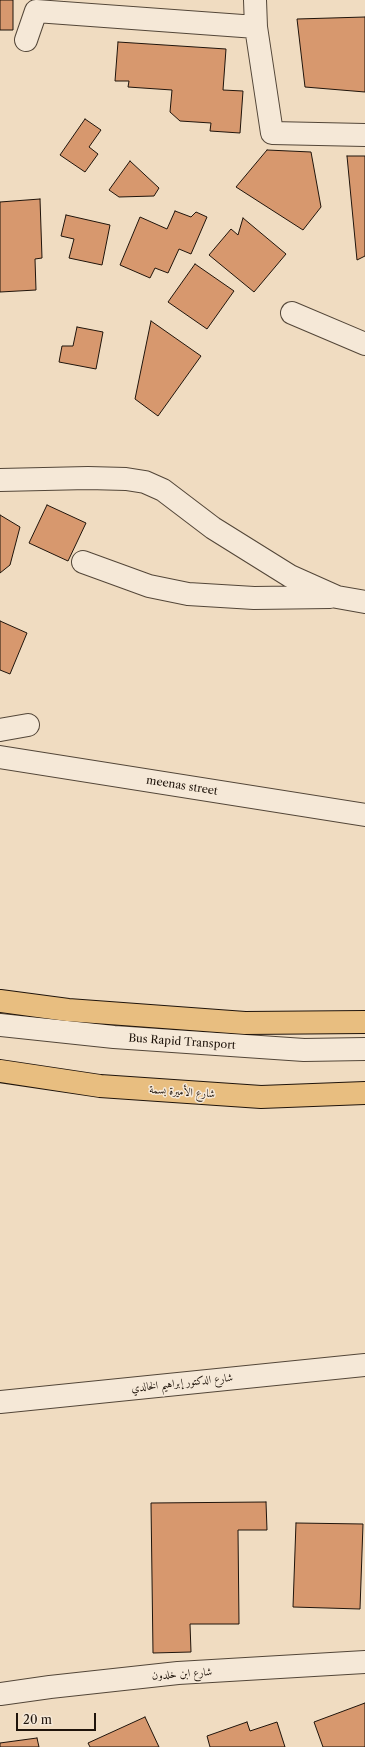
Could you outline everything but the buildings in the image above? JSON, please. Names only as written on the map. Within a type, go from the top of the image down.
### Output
[{"type":"main road","points":[[0,1001],[68,1010],[245,1023],[365,1022]]},
{"type":"main road","name":"شارع الأميرة بسمة","points":[[0,1071],[100,1086],[261,1097],[365,1093]]},
{"type":"street","points":[[255,0],[256,27],[272,133],[365,135]]},
{"type":"street","points":[[26,40],[36,11],[256,27]]},
{"type":"street","points":[[292,313],[365,344]]},
{"type":"street","points":[[0,480],[88,478],[126,479],[145,482],[163,490],[213,528],[246,550],[290,576],[337,597]]},
{"type":"street","points":[[83,562],[149,586],[188,594],[254,598],[337,597],[365,602]]},
{"type":"street","points":[[0,730],[28,725]]},
{"type":"street","name":"meenas street","points":[[0,757],[365,815]]},
{"type":"street","name":"Bus Rapid Transport","points":[[0,1025],[130,1038],[304,1050],[365,1049]]},
{"type":"street","name":"شارع الدكتور إبراهيم الخالدي","points":[[0,1402],[365,1365]]},
{"type":"street","name":"شارع ابن خلدون","points":[[0,1694],[50,1686],[178,1673],[365,1662]]}]
